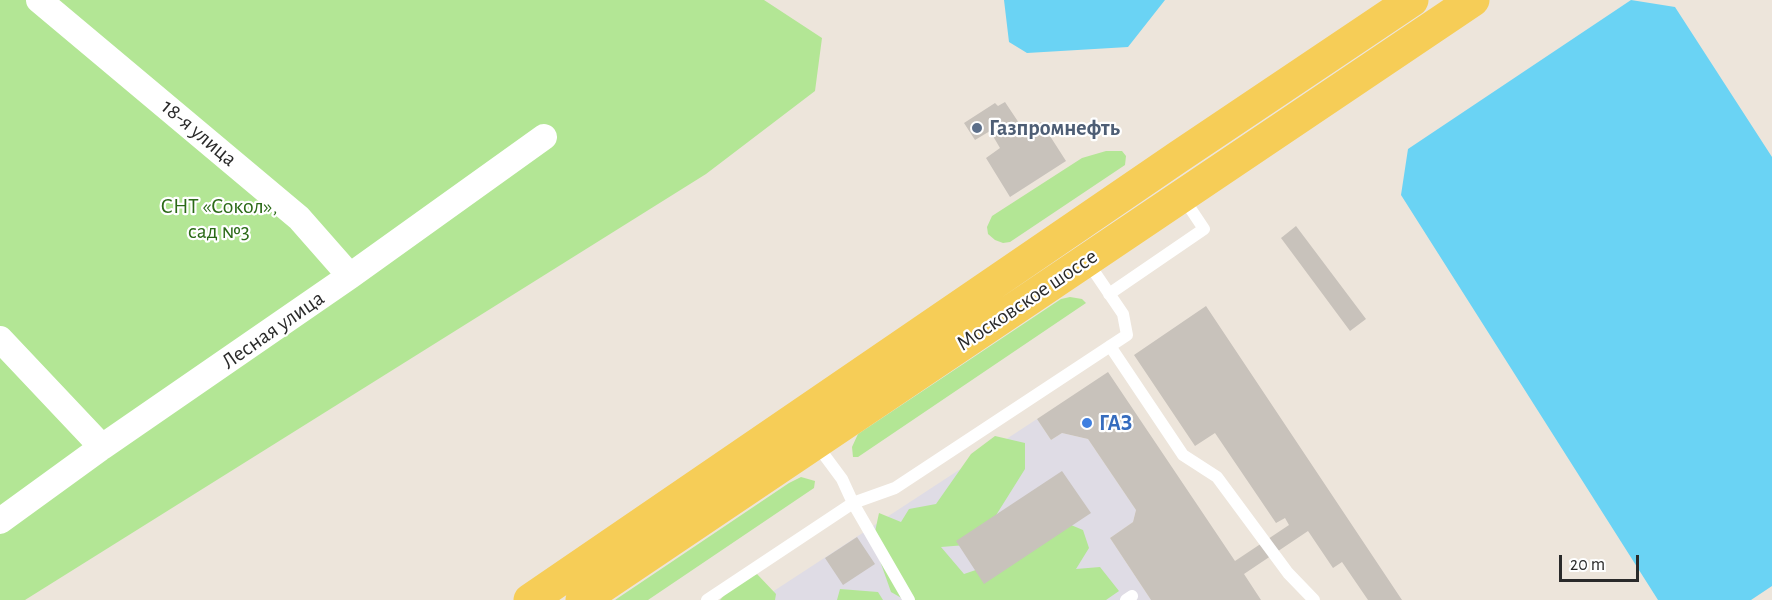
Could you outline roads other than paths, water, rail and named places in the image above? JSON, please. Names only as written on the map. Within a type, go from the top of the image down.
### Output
[{"type":"main road","name":"Московское шоссе","points":[[530,600],[1178,157],[1412,0]]},
{"type":"main road","name":"Московское шоссе","points":[[582,600],[1473,0]]},
{"type":"street","name":"18-я улица","points":[[39,0],[299,218],[350,276]]},
{"type":"street","name":"Лесная улица","points":[[0,521],[102,447],[350,276],[544,136]]},
{"type":"street","points":[[0,339],[102,447]]},
{"type":"lane","points":[[1109,294],[1204,229],[1182,196]]},
{"type":"lane","points":[[707,600],[853,503],[895,488],[1126,335],[1123,314],[1087,260]]},
{"type":"lane","points":[[1110,346],[1183,455],[1217,477],[1288,573],[1314,600]]},
{"type":"lane","points":[[816,443],[842,479],[853,503],[909,600]]},
{"type":"water","points":[[1004,0],[1165,0],[1128,47],[1027,53],[1009,42]]},
{"type":"water","points":[[1631,0],[1675,7],[1772,157],[1772,586],[1751,600],[1658,600],[1401,195],[1408,149]]},
{"type":"place","name":"Газпромнефть","points":[[977,128]]},
{"type":"place","name":"ГАЗ","points":[[1087,423]]},
{"type":"park label","name":"СНТ «Сокол», сад №3","points":[[219,218]]}]
